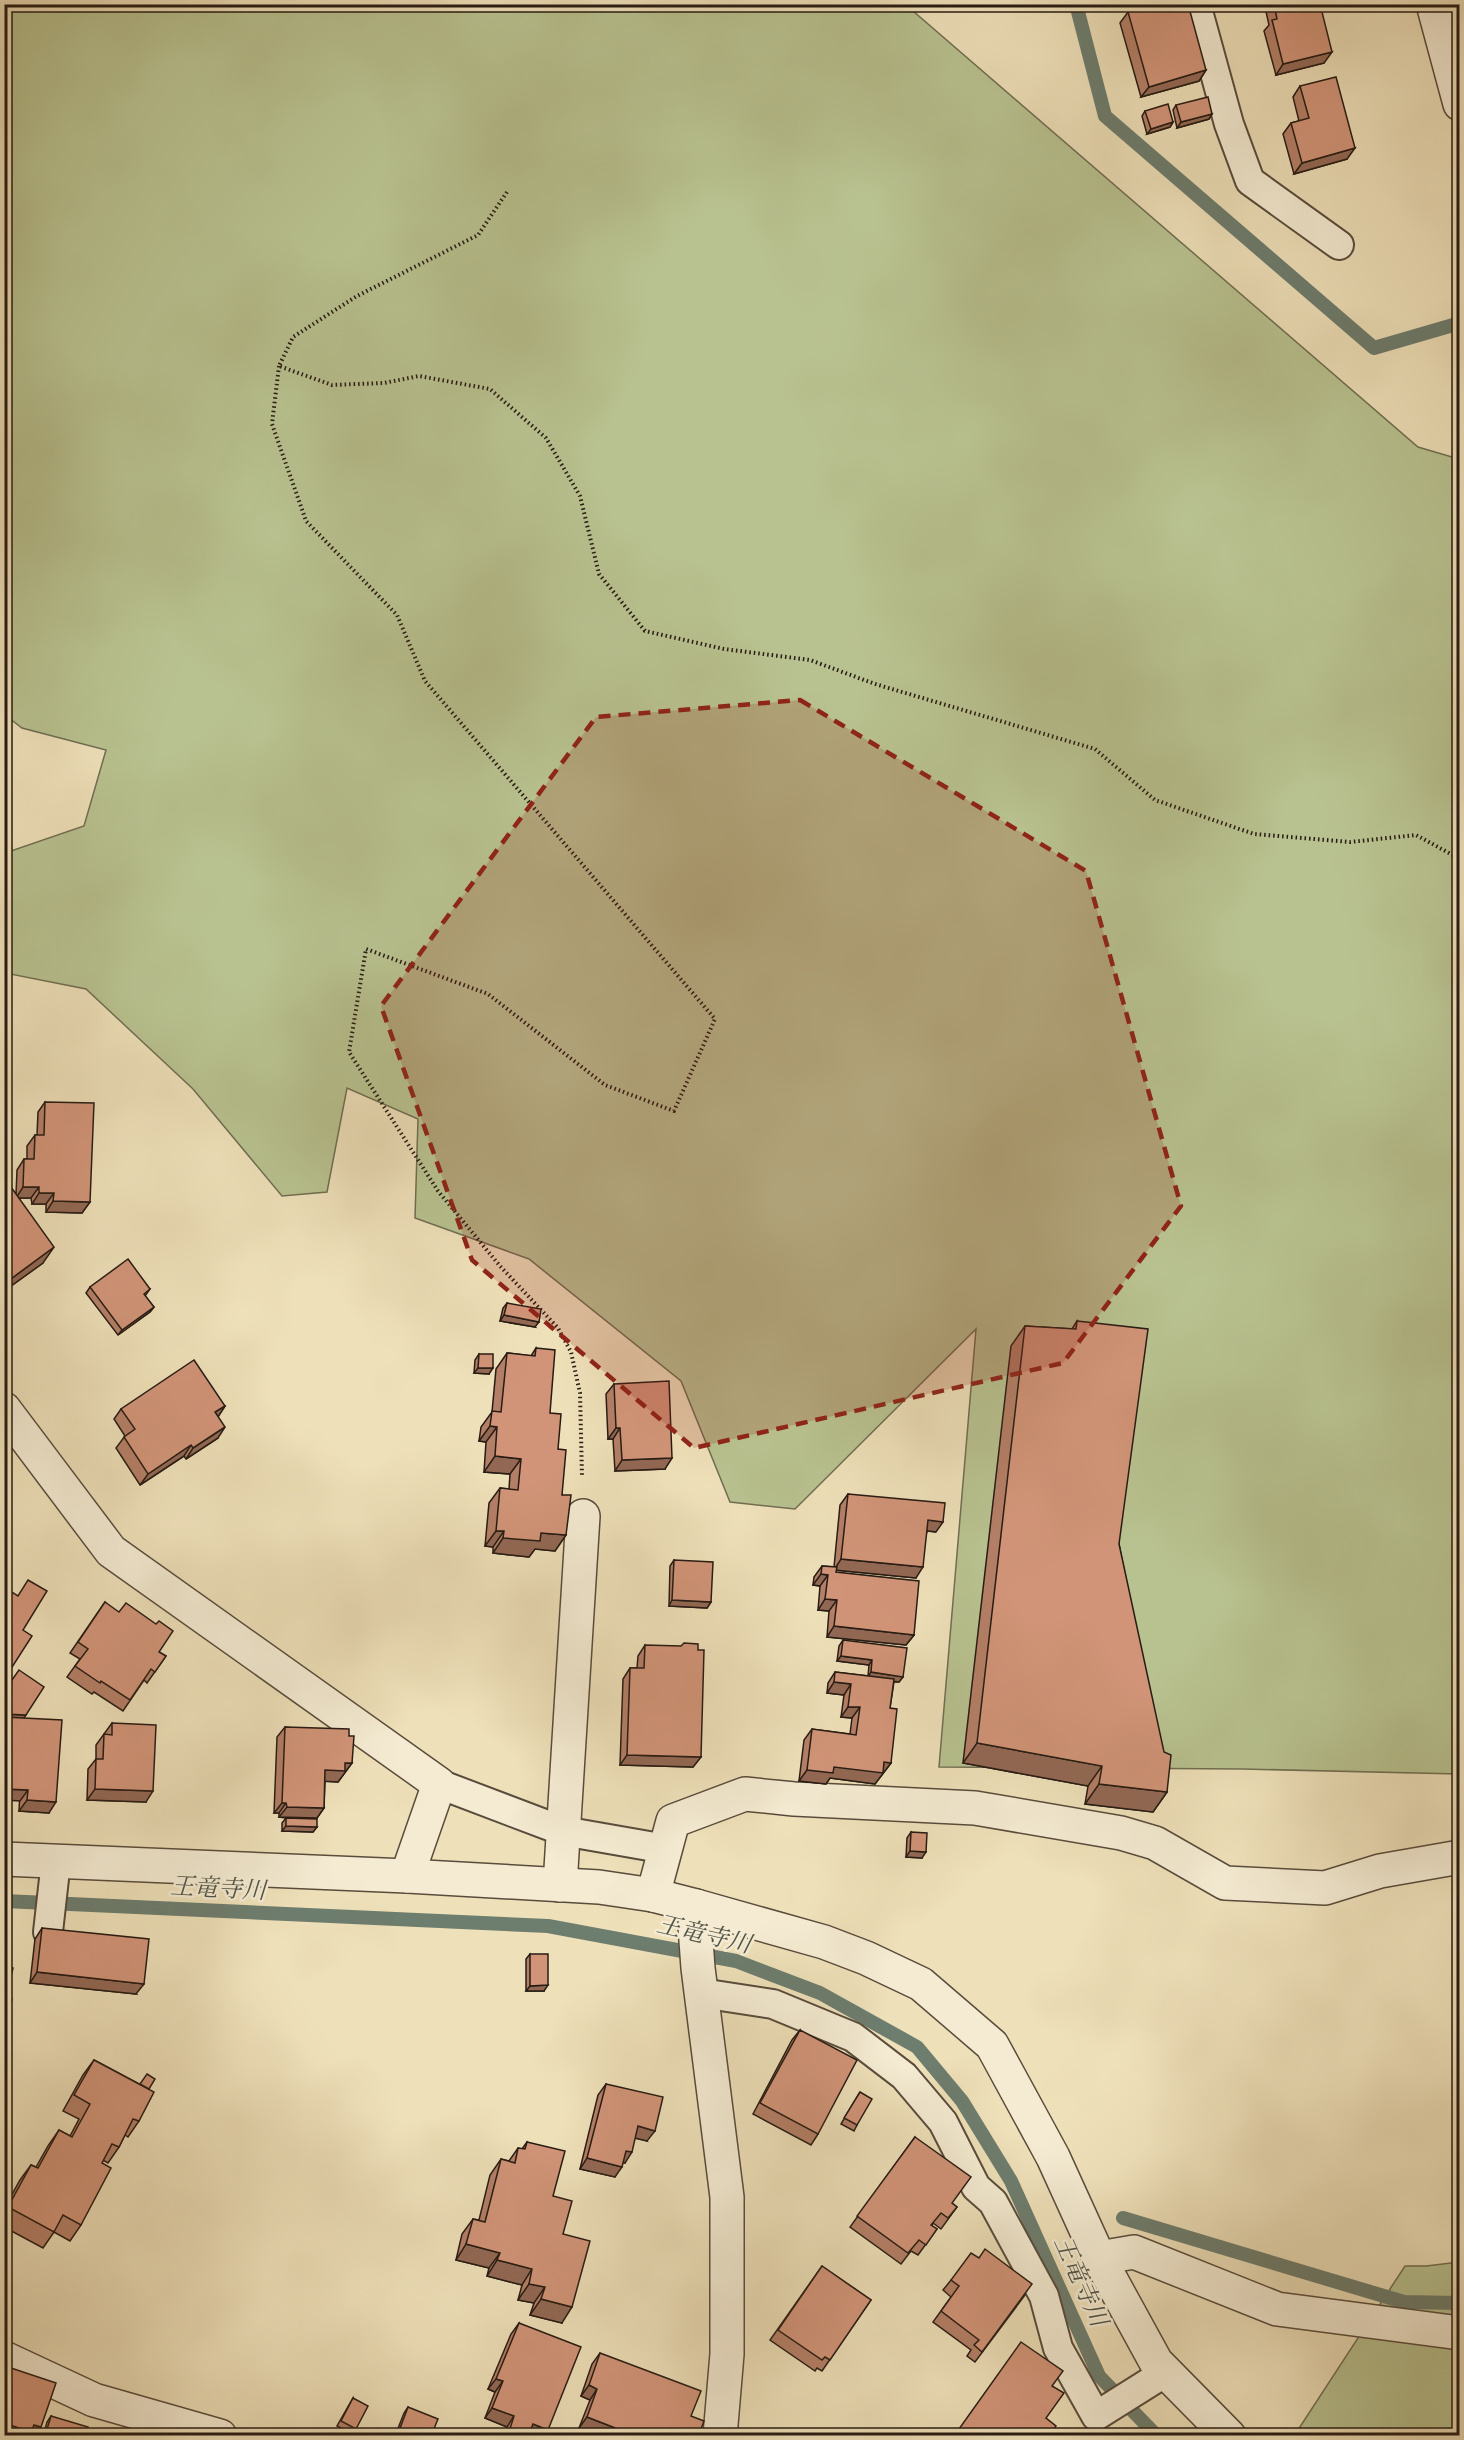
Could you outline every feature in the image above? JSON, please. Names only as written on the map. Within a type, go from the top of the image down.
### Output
[{"type":"street","points":[[1433,4],[1460,105]]},
{"type":"street","points":[[4,1409],[111,1551],[439,1784],[407,1876]]},
{"type":"street","points":[[560,1885],[583,1516]]},
{"type":"street","points":[[653,1895],[674,1821],[745,1794],[794,1800],[975,1808],[1121,1833],[1155,1843],[1225,1883],[1325,1888],[1380,1870],[1460,1857]]},
{"type":"street","points":[[4,1859],[55,1873],[407,1876],[599,1887],[653,1895],[695,1917],[824,1942],[866,1958],[921,1984],[992,2045],[1053,2157],[1099,2258],[1156,2362],[1153,2380],[1229,2436]]},
{"type":"street","points":[[695,1917],[699,1981],[727,2197],[727,2354],[720,2436]]},
{"type":"street","points":[[1099,2258],[1134,2252],[1277,2309],[1460,2333]]},
{"type":"street","points":[[4,2358],[94,2400],[220,2436]]},
{"type":"lane","points":[[1196,4],[1228,124],[1250,181],[1339,245]]},
{"type":"lane","points":[[439,1784],[563,1831],[666,1849]]},
{"type":"lane","points":[[49,1922],[55,1873]]},
{"type":"lane","points":[[699,1981],[773,2004],[853,2037],[904,2076],[943,2122],[976,2187],[993,2202],[1044,2296],[1058,2348],[1095,2416],[1153,2380]]},
{"type":"path","points":[[507,192],[478,235],[357,296],[293,338],[279,366],[272,424],[306,522],[397,615],[425,681],[715,1019],[674,1111],[605,1085],[488,994],[366,949],[350,1052],[438,1191],[500,1266],[558,1328],[571,1352],[580,1393],[583,1516]]},
{"type":"path","points":[[279,366],[332,385],[384,383],[419,376],[490,389],[546,438],[580,496],[599,574],[645,631],[724,649],[810,660],[875,684],[1095,749],[1155,800],[1254,834],[1350,842],[1416,835],[1460,859]]},
{"type":"highlighted area","points":[[800,700],[1086,871],[1181,1206],[1063,1363],[694,1448],[472,1260],[381,1006],[596,717]]},
{"type":"green space","points":[[5,5],[906,5],[1418,447],[1459,459],[1459,1774],[1243,1769],[939,1767],[976,1329],[795,1509],[730,1502],[681,1381],[529,1259],[415,1218],[418,1119],[347,1088],[327,1192],[282,1196],[193,1089],[86,989],[5,973],[5,853],[84,826],[106,750],[22,728],[5,715]]},
{"type":"green space","points":[[1459,2262],[1459,2435],[1294,2436],[1405,2266]]},
{"type":"building","points":[[1155,4],[1188,4],[1206,70],[1149,87],[1128,12]]},
{"type":"building","points":[[1274,4],[1320,4],[1332,52],[1283,64],[1272,20],[1277,19]]},
{"type":"building","points":[[1336,77],[1355,148],[1302,163],[1291,123],[1309,118],[1300,86]]},
{"type":"building","points":[[1208,97],[1212,114],[1181,122],[1176,105]]},
{"type":"building","points":[[1168,104],[1173,122],[1151,129],[1145,111]]},
{"type":"building","points":[[45,1102],[94,1103],[90,1202],[53,1201],[54,1193],[39,1193],[39,1187],[23,1187],[24,1159],[34,1159],[35,1135],[44,1135]]},
{"type":"building","points":[[6,1180],[54,1247],[4,1284],[4,1181]]},
{"type":"building","points":[[128,1259],[150,1289],[144,1294],[154,1307],[122,1330],[90,1287]]},
{"type":"building","points":[[507,1303],[541,1309],[539,1322],[504,1315]]},
{"type":"building","points":[[1077,1321],[1148,1329],[1119,1544],[1164,1752],[1171,1755],[1167,1792],[1099,1784],[1102,1766],[977,1743],[1025,1326],[1076,1329]]},
{"type":"building","points":[[536,1348],[555,1350],[550,1413],[561,1414],[558,1449],[566,1450],[562,1495],[571,1495],[566,1535],[541,1533],[540,1541],[503,1538],[504,1531],[496,1531],[500,1488],[518,1490],[521,1459],[495,1456],[497,1427],[490,1426],[492,1411],[501,1412],[507,1353],[535,1356]]},
{"type":"building","points":[[479,1354],[493,1354],[493,1368],[478,1368]]},
{"type":"building","points":[[194,1360],[225,1406],[215,1412],[225,1427],[193,1448],[191,1445],[148,1474],[124,1437],[135,1429],[121,1409]]},
{"type":"building","points":[[669,1381],[672,1458],[622,1460],[620,1428],[616,1428],[614,1384]]},
{"type":"building","points":[[848,1494],[945,1503],[943,1522],[928,1520],[923,1567],[841,1559]]},
{"type":"building","points":[[674,1560],[713,1562],[711,1602],[672,1600]]},
{"type":"building","points":[[822,1566],[837,1567],[836,1572],[919,1581],[914,1635],[834,1626],[837,1600],[825,1599],[828,1575],[821,1574]]},
{"type":"building","points":[[28,1580],[47,1591],[23,1630],[32,1636],[7,1675],[4,1673],[4,1587],[18,1596]]},
{"type":"building","points":[[105,1602],[119,1612],[126,1603],[156,1624],[159,1621],[173,1631],[159,1652],[166,1656],[155,1672],[151,1669],[130,1700],[75,1666],[88,1649],[78,1642]]},
{"type":"building","points":[[843,1640],[907,1648],[903,1677],[871,1672],[872,1660],[841,1656]]},
{"type":"building","points":[[684,1643],[698,1644],[698,1650],[704,1650],[701,1757],[627,1755],[630,1668],[644,1668],[645,1645],[681,1646]]},
{"type":"building","points":[[19,1670],[44,1687],[26,1715],[4,1714],[4,1687],[7,1687]]},
{"type":"building","points":[[835,1672],[894,1679],[890,1708],[897,1709],[891,1763],[884,1762],[883,1773],[834,1767],[833,1773],[807,1770],[812,1729],[856,1735],[860,1707],[848,1707],[851,1684],[834,1682]]},
{"type":"building","points":[[4,1717],[62,1720],[56,1802],[27,1800],[28,1790],[4,1789]]},
{"type":"building","points":[[112,1723],[156,1725],[153,1791],[95,1789],[96,1759],[103,1759],[104,1734],[112,1735]]},
{"type":"building","points":[[285,1727],[349,1729],[349,1736],[354,1736],[352,1763],[345,1763],[345,1771],[325,1770],[324,1808],[287,1807],[286,1803],[282,1803]]},
{"type":"building","points":[[286,1818],[317,1819],[317,1827],[286,1826]]},
{"type":"building","points":[[911,1832],[927,1833],[926,1852],[910,1851]]},
{"type":"building","points":[[42,1928],[149,1939],[144,1984],[37,1972]]},
{"type":"building","points":[[530,1954],[548,1954],[548,1985],[530,1986]]},
{"type":"building","points":[[4,1966],[13,1968],[6,1997],[12,1999],[4,2029]]},
{"type":"building","points":[[800,2030],[857,2060],[818,2134],[760,2103]]},
{"type":"building","points":[[94,2060],[154,2092],[139,2121],[133,2119],[119,2147],[112,2144],[102,2163],[111,2168],[81,2225],[63,2215],[54,2232],[8,2207],[31,2165],[38,2168],[59,2130],[72,2137],[90,2104],[74,2095]]},
{"type":"building","points":[[147,2074],[155,2079],[149,2089],[140,2084]]},
{"type":"building","points":[[606,2084],[663,2097],[655,2131],[638,2126],[632,2152],[626,2151],[622,2167],[587,2158]]},
{"type":"building","points":[[860,2092],[872,2099],[857,2125],[844,2118]]},
{"type":"building","points":[[915,2137],[971,2177],[952,2203],[957,2207],[948,2218],[941,2213],[931,2225],[937,2229],[926,2245],[919,2240],[908,2253],[857,2216]]},
{"type":"building","points":[[527,2142],[565,2151],[553,2196],[572,2201],[563,2234],[590,2241],[572,2307],[541,2299],[545,2287],[529,2284],[532,2269],[497,2260],[500,2253],[466,2244],[473,2219],[485,2222],[501,2159],[515,2163],[518,2148],[525,2149]]},
{"type":"building","points":[[985,2249],[1032,2284],[982,2352],[974,2345],[979,2340],[941,2311],[959,2286],[951,2280],[971,2253],[979,2258]]},
{"type":"building","points":[[822,2266],[871,2300],[830,2360],[825,2357],[822,2360],[778,2330]]},
{"type":"building","points":[[519,2323],[581,2347],[548,2430],[533,2424],[528,2436],[517,2436],[509,2432],[514,2416],[492,2408],[503,2381],[496,2379]]},
{"type":"building","points":[[1021,2342],[1063,2371],[1052,2386],[1064,2393],[1046,2418],[1056,2426],[1050,2435],[1041,2429],[1037,2436],[954,2436]]},
{"type":"building","points":[[600,2353],[701,2391],[691,2416],[704,2421],[701,2429],[708,2431],[706,2436],[636,2436],[587,2417],[597,2389],[589,2385]]},
{"type":"building","points":[[5,2366],[56,2383],[41,2427],[34,2425],[31,2432],[4,2423]]},
{"type":"building","points":[[353,2398],[368,2406],[356,2429],[341,2421]]},
{"type":"building","points":[[408,2407],[438,2419],[431,2436],[409,2436],[399,2431]]},
{"type":"building","points":[[51,2416],[88,2427],[85,2436],[45,2436]]},
{"type":"building","points":[[4,2432],[16,2436],[4,2436]]},
{"type":"waterway","points":[[1076,4],[1105,116],[1374,348],[1460,323]]},
{"type":"waterway","name":"王竜寺川","points":[[4,1901],[548,1926],[736,1961],[820,1993],[917,2047],[962,2101],[1011,2181],[1099,2376],[1157,2436]]},
{"type":"waterway","points":[[1123,2218],[1404,2302],[1460,2303]]}]
